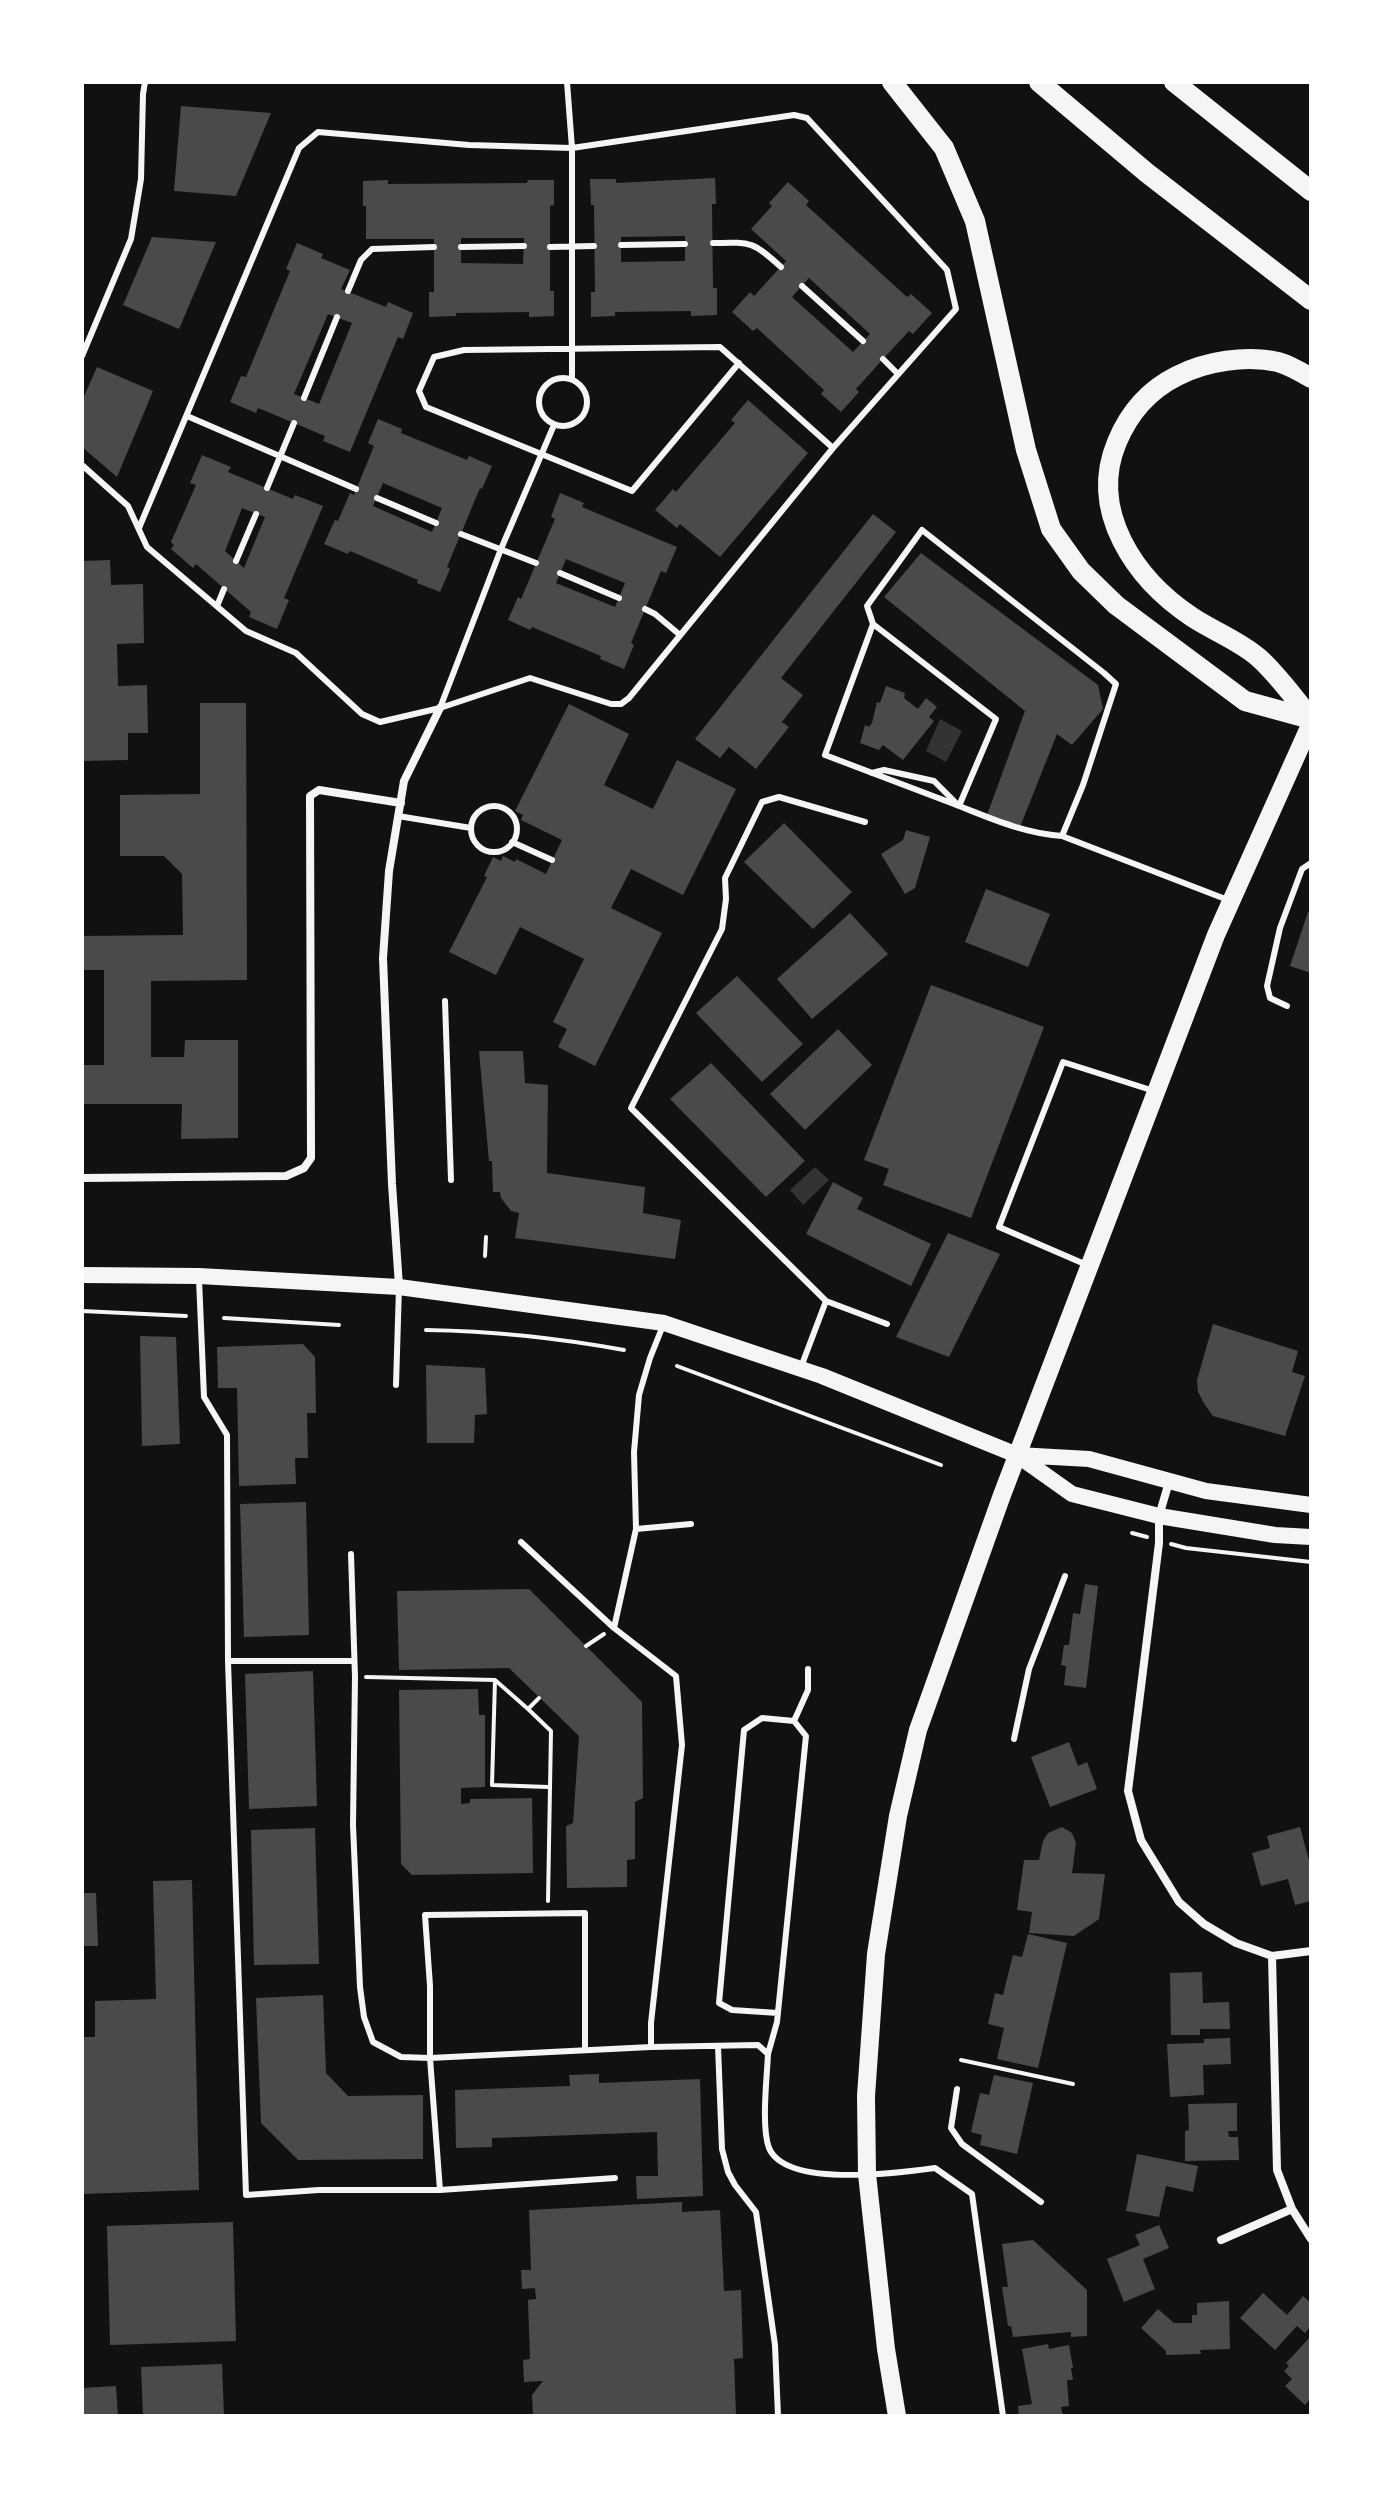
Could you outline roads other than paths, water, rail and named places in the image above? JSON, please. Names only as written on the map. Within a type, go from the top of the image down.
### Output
[{"type":"highway","points":[[892,82],[944,148],[975,221],[1026,450],[1051,529],[1081,571],[1116,605],[1245,701],[1311,720]]},
{"type":"highway","points":[[1039,82],[1147,173],[1311,300]]},
{"type":"highway","points":[[1174,82],[1311,191]]},
{"type":"highway","points":[[1311,378],[1280,362],[1240,359],[1190,369],[1162,383],[1144,399],[1125,424],[1112,455],[1108,483],[1111,510],[1131,560],[1155,587],[1189,615],[1258,656],[1311,720]]},
{"type":"main road","points":[[897,2416],[867,2174],[866,2096],[876,1954],[898,1816],[918,1730],[1017,1455],[1216,935],[1311,720]]},
{"type":"main road","points":[[82,1275],[199,1276],[399,1287],[664,1323],[822,1376],[1017,1455],[1072,1494],[1159,1516],[1275,1535],[1311,1537]]},
{"type":"main road","points":[[1017,1455],[1089,1459],[1206,1491],[1311,1505]]},
{"type":"street","points":[[399,1287],[383,958],[389,871],[404,781],[440,708]]},
{"type":"street","points":[[82,1178],[286,1176],[304,1168],[311,1158],[310,796],[319,790],[401,803]]},
{"type":"street","points":[[1169,1482],[1159,1516],[1159,1543],[1128,1791],[1141,1840],[1179,1902],[1204,1924],[1236,1943],[1272,1956],[1311,1951]]},
{"type":"street","points":[[1272,1956],[1277,2170],[1292,2209],[1311,2239]]},
{"type":"street","points":[[1221,2240],[1292,2209]]},
{"type":"lane","points":[[82,356],[131,239],[141,179],[145,82]]},
{"type":"lane","points":[[567,82],[572,148],[572,379]]},
{"type":"lane","points":[[82,465],[128,506],[147,547],[246,631],[296,653],[362,714],[380,722],[440,708],[530,678],[611,704],[621,704],[833,448],[956,309],[947,270],[807,118],[794,115],[572,148],[469,145],[318,132],[299,148],[139,528]]},
{"type":"lane","points":[[713,243],[748,242],[758,246],[781,267]]},
{"type":"lane","points":[[621,245],[685,244]]},
{"type":"lane","points":[[461,247],[524,246]]},
{"type":"lane","points":[[550,247],[594,246]]},
{"type":"lane","points":[[348,291],[361,260],[372,249],[434,247]]},
{"type":"lane","points":[[802,286],[863,341]]},
{"type":"lane","points":[[304,398],[337,317]]},
{"type":"lane","points":[[739,363],[632,491],[426,407],[419,391],[434,357],[464,350],[720,347],[739,363],[833,448]]},
{"type":"lane","points":[[883,359],[898,374]]},
{"type":"lane","points":[[572,379],[584,390],[587,407],[578,421],[571,425],[554,425],[542,416],[540,393],[550,381],[572,379]]},
{"type":"lane","points":[[187,416],[356,489]]},
{"type":"lane","points":[[267,488],[294,423]]},
{"type":"lane","points":[[440,708],[501,549],[554,425]]},
{"type":"lane","points":[[377,498],[436,523]]},
{"type":"lane","points":[[236,561],[256,514]]},
{"type":"lane","points":[[959,806],[996,719],[873,624],[867,606],[922,530],[1116,684],[1083,785],[1062,836]]},
{"type":"lane","points":[[461,534],[536,563]]},
{"type":"lane","points":[[560,573],[619,598]]},
{"type":"lane","points":[[217,606],[224,589]]},
{"type":"lane","points":[[645,609],[680,635]]},
{"type":"lane","points":[[873,624],[825,755],[1034,834],[1062,836],[1231,902]]},
{"type":"lane","points":[[872,773],[884,770],[934,781],[959,806]]},
{"type":"lane","points":[[865,822],[779,797],[762,802],[725,878],[722,929],[631,1108],[826,1301],[887,1324]]},
{"type":"lane","points":[[498,805],[511,813],[517,828],[512,842],[501,851],[486,851],[475,842],[472,821],[482,808],[498,805]]},
{"type":"lane","points":[[398,816],[471,828]]},
{"type":"lane","points":[[512,842],[552,860]]},
{"type":"lane","points":[[1287,1006],[1270,998],[1267,986],[1280,928],[1302,869],[1311,863]]},
{"type":"lane","points":[[445,1001],[451,1180]]},
{"type":"lane","points":[[1090,1266],[999,1227],[1063,1062],[1158,1092]]},
{"type":"lane","points":[[199,1276],[204,1397],[227,1435],[228,1661],[246,2195],[319,2190],[440,2190],[615,2178]]},
{"type":"lane","points":[[396,1385],[399,1287]]},
{"type":"lane","points":[[799,1370],[826,1301]]},
{"type":"lane","points":[[614,1628],[636,1529],[634,1452],[639,1395],[664,1323]]},
{"type":"lane","points":[[636,1529],[691,1524]]},
{"type":"lane","points":[[521,1542],[614,1628],[676,1676],[682,1745],[651,2023],[651,2047]]},
{"type":"lane","points":[[351,1554],[355,1677],[353,1825],[360,1987],[364,2017],[373,2042],[401,2057],[430,2058],[758,2045],[768,2054]]},
{"type":"lane","points":[[1014,1739],[1029,1669],[1065,1576]]},
{"type":"lane","points":[[228,1661],[354,1661]]},
{"type":"lane","points":[[794,1721],[808,1690],[808,1669]]},
{"type":"lane","points":[[778,2013],[732,2010],[719,2003],[744,1730],[762,1718],[794,1721],[806,1736],[778,2013],[768,2054],[766,2122],[770,2148],[783,2165],[810,2173],[867,2174],[935,2168],[972,2194],[1003,2416]]},
{"type":"lane","points":[[440,2190],[430,2058],[430,1986],[425,1915],[585,1913],[585,2050]]},
{"type":"lane","points":[[718,2046],[722,2149],[728,2172],[756,2212],[775,2345],[778,2416]]},
{"type":"lane","points":[[957,2089],[951,2128],[962,2144],[1041,2202]]}]
